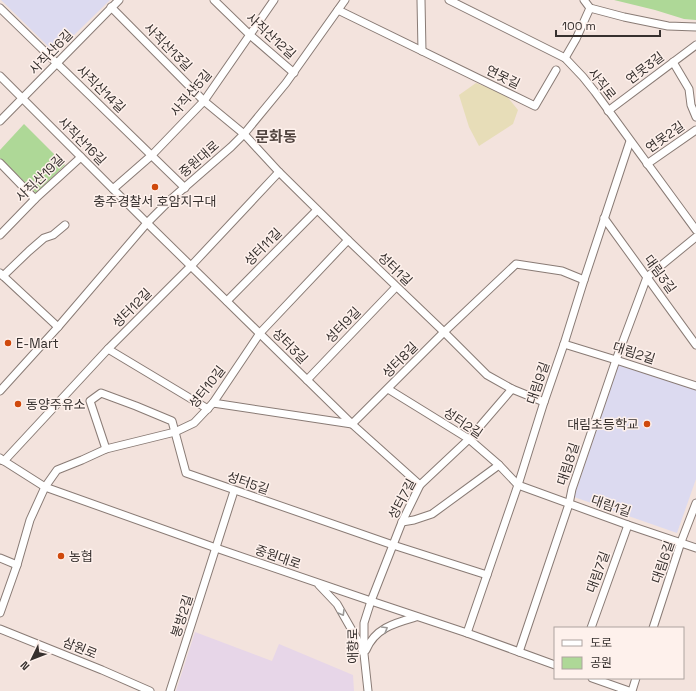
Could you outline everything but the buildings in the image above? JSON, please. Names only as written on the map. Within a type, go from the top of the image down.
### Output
[{"type":"street","name":"사직산6길","points":[[0,121],[119,0]]},
{"type":"street","name":"사직산12길","points":[[214,0],[250,35],[294,73]]},
{"type":"street","name":"사직산5길","points":[[113,189],[152,155],[204,101],[274,0]]},
{"type":"street","name":"중원대로","points":[[0,391],[58,327],[146,223],[232,147],[244,134],[294,73],[345,0]]},
{"type":"street","points":[[421,0],[422,51]]},
{"type":"street","name":"사직로","points":[[449,0],[565,58],[583,77],[696,230]]},
{"type":"street","points":[[584,0],[590,8],[624,17],[668,26],[696,27]]},
{"type":"street","name":"사직산13길","points":[[111,7],[204,101],[244,134]]},
{"type":"street","points":[[565,58],[576,39],[590,8]]},
{"type":"street","name":"사직산14길","points":[[0,9],[185,188]]},
{"type":"street","name":"연못길","points":[[338,10],[535,106],[556,70]]},
{"type":"street","name":"연못3길","points":[[608,111],[696,45]]},
{"type":"street","name":"연못2길","points":[[673,62],[689,89],[691,105],[696,117]]},
{"type":"street","name":"사직산16길","points":[[0,76],[146,223]]},
{"type":"street","name":"연못2길","points":[[647,164],[696,130]]},
{"type":"street","name":"성터1길","points":[[244,134],[317,210],[487,375],[544,402]]},
{"type":"street","name":"대림9길","points":[[467,633],[518,485],[630,141]]},
{"type":"street","name":"사직산19길","points":[[0,235],[35,199],[81,157]]},
{"type":"street","points":[[0,164],[35,199]]},
{"type":"street","name":"성터12길","points":[[1,460],[108,349],[191,266],[279,172]]},
{"type":"street","name":"성터11길","points":[[227,301],[317,210]]},
{"type":"street","name":"대림3길","points":[[604,218],[696,345]]},
{"type":"street","name":"성터3길","points":[[146,223],[352,424],[420,485]]},
{"type":"street","points":[[58,327],[1,275],[44,238],[54,235],[65,225]]},
{"type":"street","points":[[647,277],[696,237]]},
{"type":"street","name":"성터10길","points":[[45,487],[57,470],[106,449],[175,432],[194,423],[214,403],[260,333],[348,240]]},
{"type":"street","name":"성터8길","points":[[352,424],[444,332],[516,264],[562,271],[584,280]]},
{"type":"street","name":"대림8길","points":[[519,652],[616,360],[647,277]]},
{"type":"street","name":"성터9길","points":[[308,380],[396,287]]},
{"type":"street","name":"대림2길","points":[[564,344],[696,386]]},
{"type":"street","points":[[108,349],[208,409]]},
{"type":"street","name":"성터7길","points":[[371,601],[402,522],[420,485],[469,439],[512,388]]},
{"type":"street","name":"성터2길","points":[[388,389],[469,439],[499,465],[518,485]]},
{"type":"street","name":"성터5길","points":[[106,449],[90,401],[101,393],[172,421],[186,473],[234,491],[393,545],[487,575]]},
{"type":"street","points":[[214,403],[352,424]]},
{"type":"street","name":"중원대로","points":[[1,460],[45,487],[216,548],[467,633],[554,665]]},
{"type":"street","points":[[402,522],[432,514],[499,465]]},
{"type":"street","name":"대림1길","points":[[518,485],[696,548]]},
{"type":"street","points":[[0,613],[17,565],[30,520],[45,487]]},
{"type":"street","name":"봉방2길","points":[[170,691],[234,491]]},
{"type":"street","name":"대림6길","points":[[653,627],[696,503]]},
{"type":"street","name":"대림7길","points":[[591,627],[628,525]]},
{"type":"street","points":[[0,558],[17,565]]},
{"type":"street","points":[[317,583],[337,604],[364,654]]},
{"type":"street","name":"애향로","points":[[368,691],[364,654],[364,623],[371,601]]},
{"type":"street","points":[[364,654],[369,643],[377,634],[388,626],[416,616]]},
{"type":"street","name":"삼원로","points":[[0,629],[150,691]]},
{"type":"street","points":[[595,679],[629,691]]},
{"type":"street","points":[[632,691],[636,679]]},
{"type":"shaded area","points":[[1,0],[110,0],[70,39],[51,49]]},
{"type":"shaded area","name":"대림초등학교","points":[[619,363],[696,390],[696,479],[677,533],[574,497]]},
{"type":"shaded area","points":[[195,632],[272,661],[279,644],[353,675],[354,691],[176,691]]},
{"type":"green space","points":[[614,0],[696,0],[696,20],[684,19]]},
{"type":"green space","points":[[24,124],[65,165],[36,193],[0,158],[0,150]]},
{"type":"sand","points":[[476,83],[505,94],[518,110],[513,124],[479,146],[469,127],[459,95]]},
{"type":"place","name":"충주경찰서 호암지구대","points":[[155,187]]},
{"type":"place","name":"E-Mart","points":[[8,343]]},
{"type":"place","name":"동양주유소","points":[[18,404]]},
{"type":"place","name":"대림초등학교","points":[[647,424]]},
{"type":"place","name":"농협","points":[[61,556]]},
{"type":"district","name":"문화동","points":[[276,136]]}]
